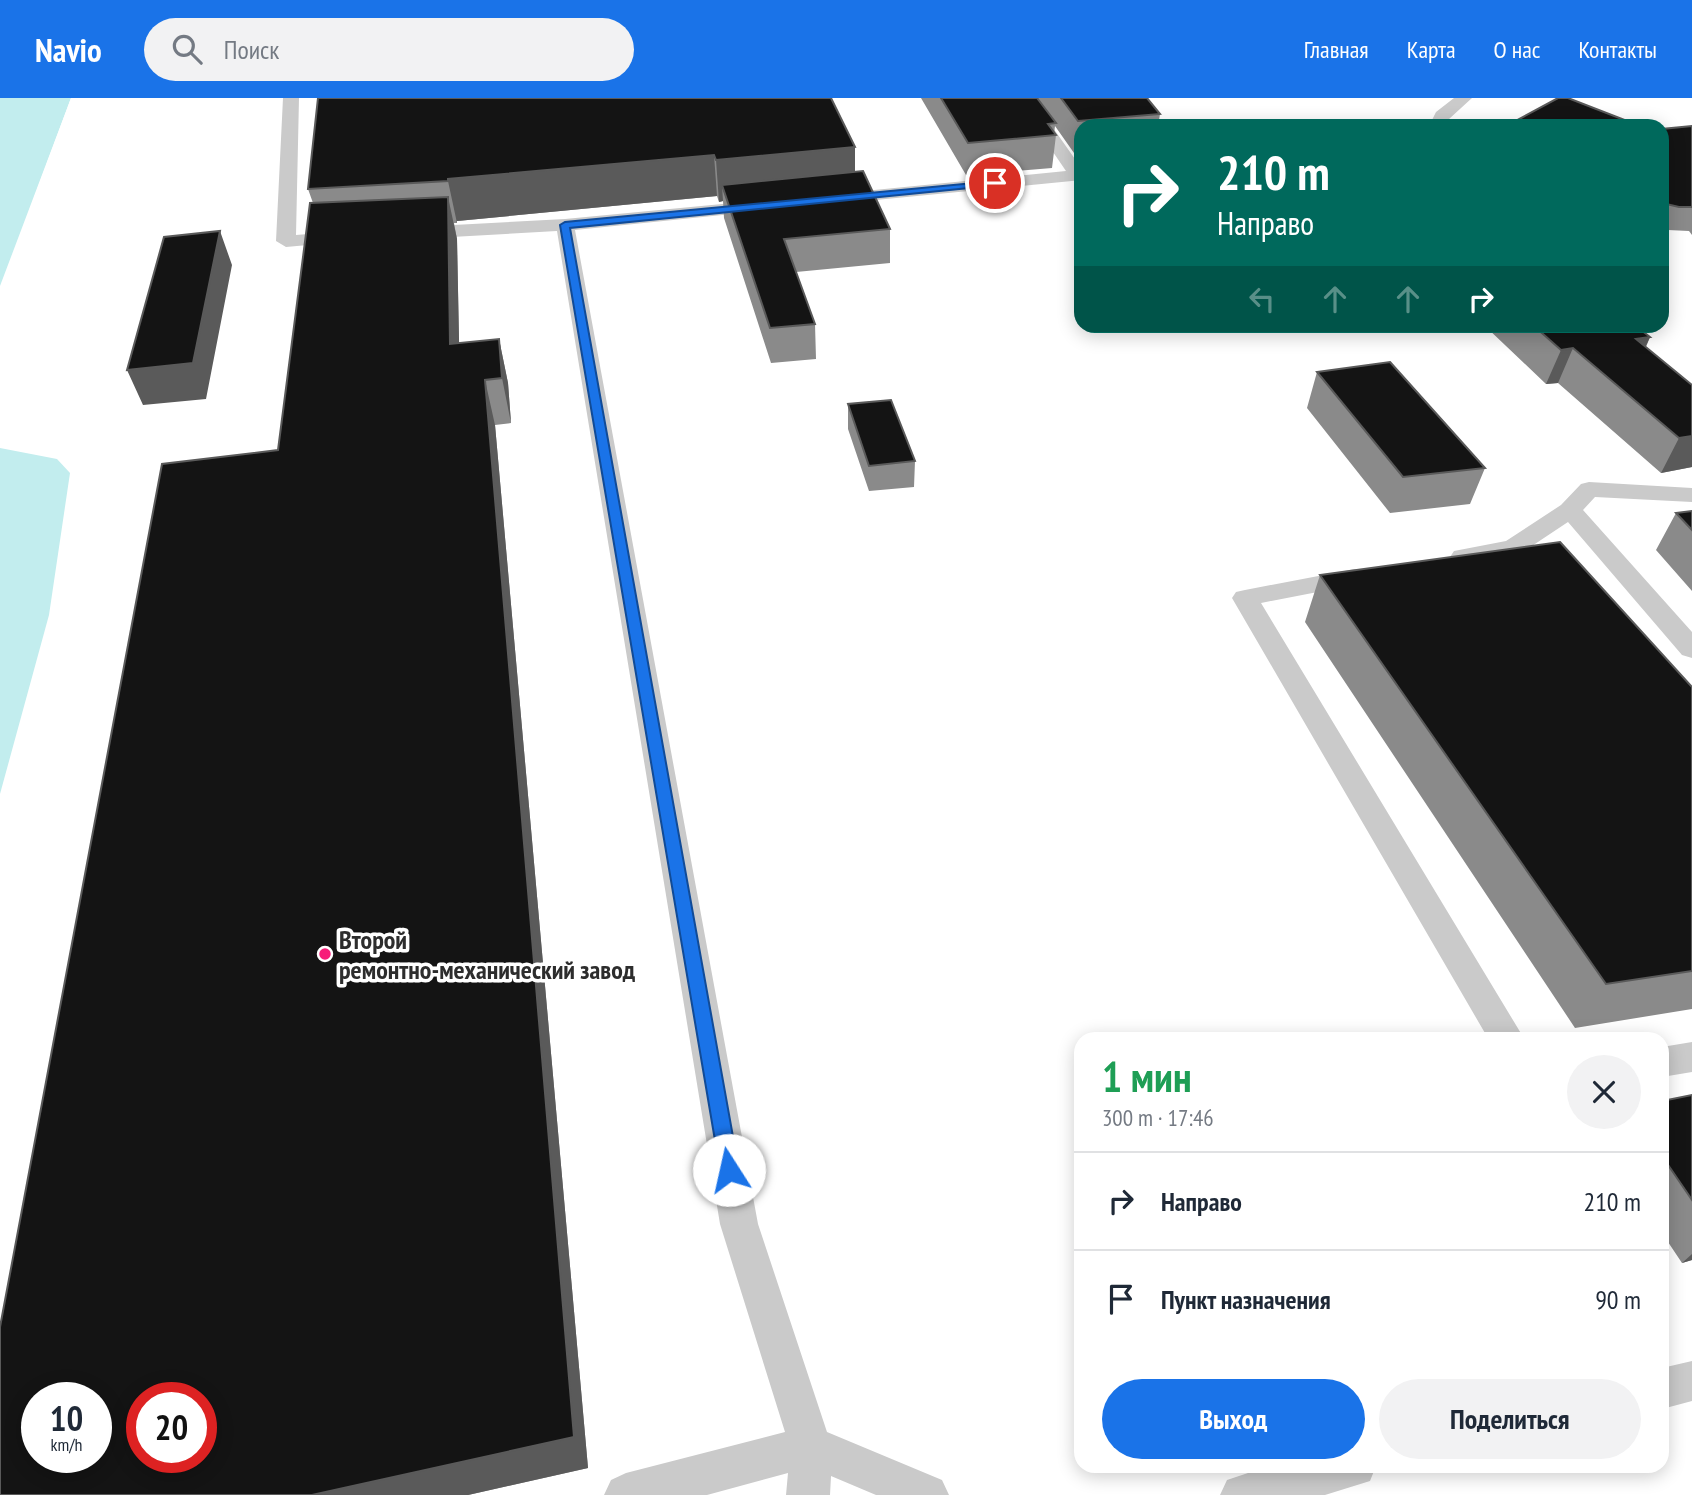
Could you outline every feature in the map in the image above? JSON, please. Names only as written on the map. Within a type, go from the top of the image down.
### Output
[{"type":"lane","points":[[291,98],[286,241],[370,236]]},
{"type":"lane","points":[[1024,98],[1074,168]]},
{"type":"lane","points":[[1440,119],[1464,98]]},
{"type":"lane","points":[[813,201],[1074,175]]},
{"type":"lane","points":[[398,234],[565,225],[786,204]]},
{"type":"lane","points":[[565,225],[739,1224],[811,1446],[808,1495]]},
{"type":"lane","points":[[1433,563],[1514,548],[1570,510],[1589,489],[1692,495]]},
{"type":"lane","points":[[1570,510],[1692,649]]},
{"type":"lane","points":[[1380,573],[1245,598],[1503,1032]]},
{"type":"lane","points":[[1669,1061],[1692,1057]]},
{"type":"lane","points":[[1669,1387],[1692,1381]]},
{"type":"lane","points":[[626,1495],[811,1446],[927,1495]]},
{"type":"lane","points":[[1242,1495],[1327,1473]]},
{"type":"water","points":[[0,98],[71,98],[0,286]]},
{"type":"water","points":[[0,448],[57,459],[70,473],[49,615],[0,794]]},
{"type":"pier","points":[[71,98],[75,98],[0,289]]},
{"type":"building","points":[[318,98],[831,98],[855,147],[716,160],[714,155],[448,181],[308,189]]},
{"type":"building","points":[[941,98],[1037,98],[1056,123],[1048,124],[1056,135],[968,143]]},
{"type":"building","points":[[1061,98],[1147,98],[1160,114],[1101,119],[1077,119]]},
{"type":"building","points":[[1558,98],[1568,98],[1622,119],[1519,119]]},
{"type":"building","points":[[1692,126],[1692,207],[1669,205],[1669,128]]},
{"type":"building","points":[[863,171],[890,229],[784,239],[815,324],[770,328],[722,185]]},
{"type":"building","name":"Второй ремонтно-механический завод","points":[[448,197],[450,344],[499,339],[502,378],[485,380],[574,1437],[312,1495],[0,1495],[0,1327],[162,464],[278,450],[310,203]]},
{"type":"building","points":[[220,231],[193,363],[127,370],[164,237]]},
{"type":"building","points":[[1542,333],[1645,333],[1650,337],[1636,339],[1692,385],[1692,436],[1679,438],[1573,348],[1561,350]]},
{"type":"building","points":[[1390,362],[1485,468],[1403,477],[1317,372]]},
{"type":"building","points":[[891,400],[915,461],[869,466],[848,404]]},
{"type":"building","points":[[1692,511],[1692,530],[1676,513]]},
{"type":"building","points":[[1560,542],[1692,687],[1692,971],[1606,984],[1320,575]]},
{"type":"building","points":[[1692,1095],[1692,1200],[1669,1166],[1669,1100]]},
{"type":"place","name":"Второй ремонтно-механический завод","points":[[325,954]]},
{"type":"route","points":[[729,1170],[565,225],[995,183]]}]
